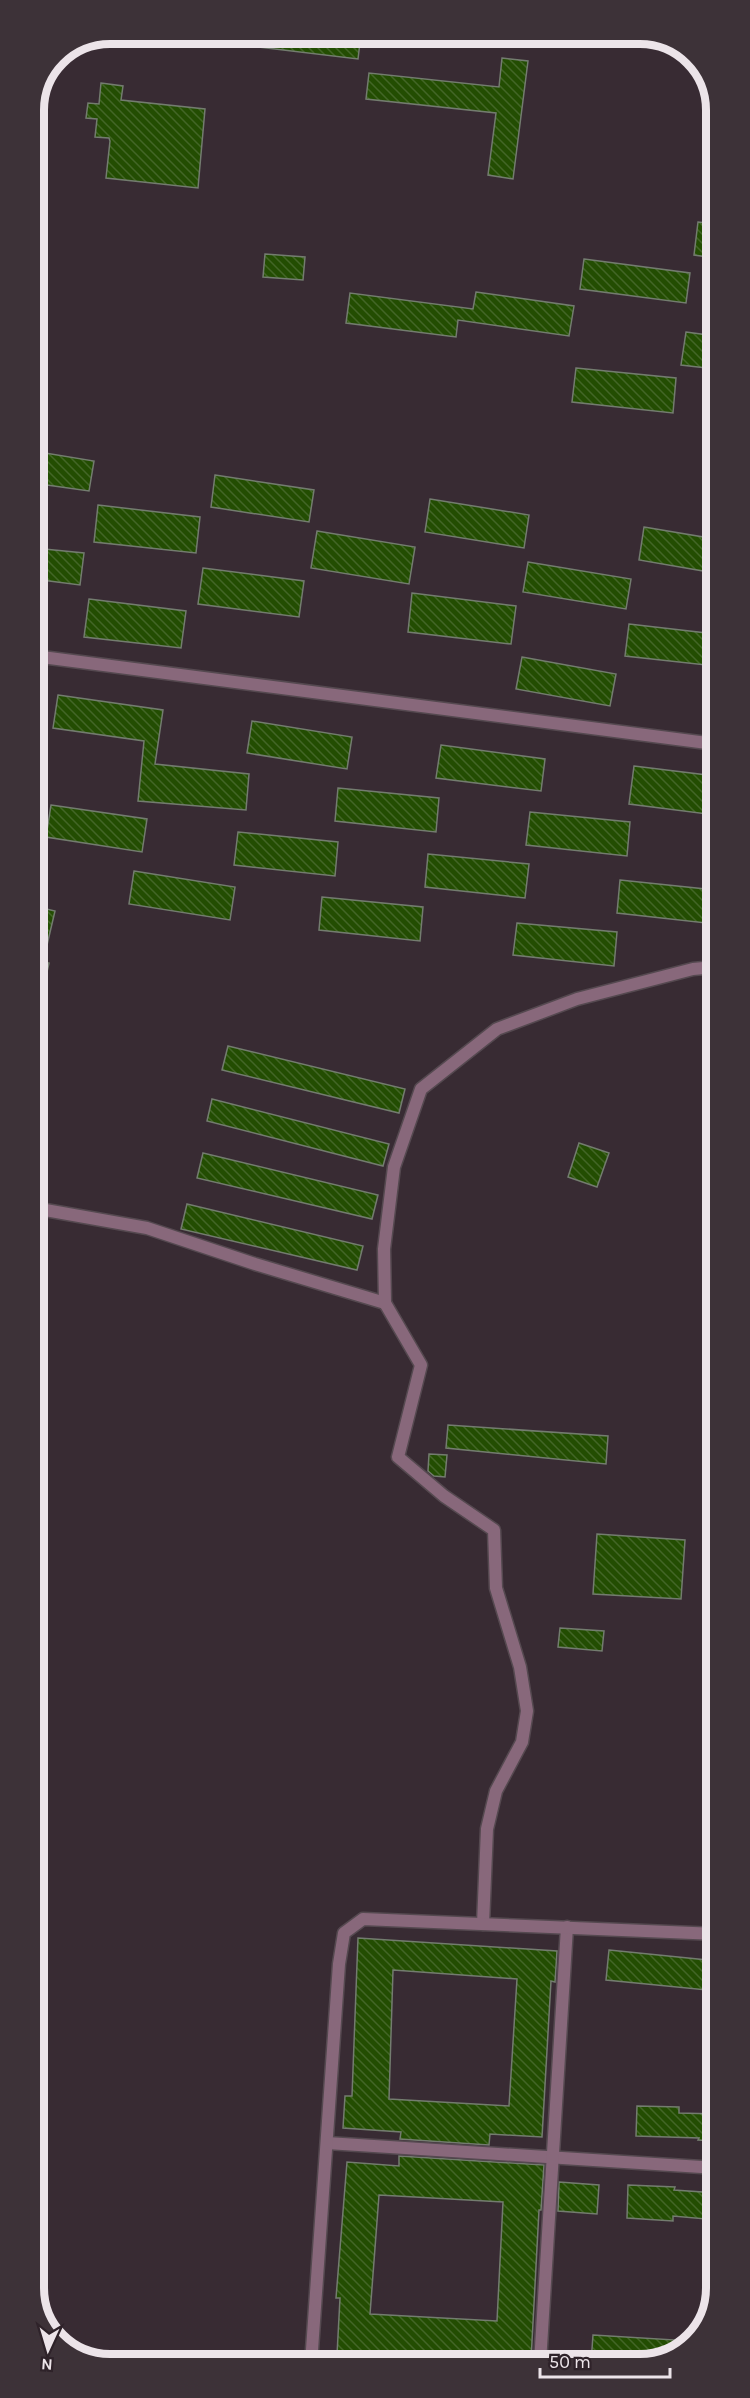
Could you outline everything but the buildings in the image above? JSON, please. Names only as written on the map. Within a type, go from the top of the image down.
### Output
[{"type":"street","points":[[44,657],[706,743]]},
{"type":"street","points":[[483,1924],[487,1829],[496,1791],[522,1742],[527,1711],[522,1678],[496,1588],[494,1530],[444,1496],[398,1457],[421,1365],[385,1303],[384,1249],[394,1167],[421,1089],[498,1029],[577,999],[693,969],[706,968]]},
{"type":"street","points":[[44,1210],[147,1228],[255,1264],[385,1303]]},
{"type":"street","points":[[312,2354],[339,1964],[344,1933],[363,1919],[706,1933]]},
{"type":"street","points":[[541,2354],[567,1927]]},
{"type":"street","points":[[327,2144],[706,2167]]}]
